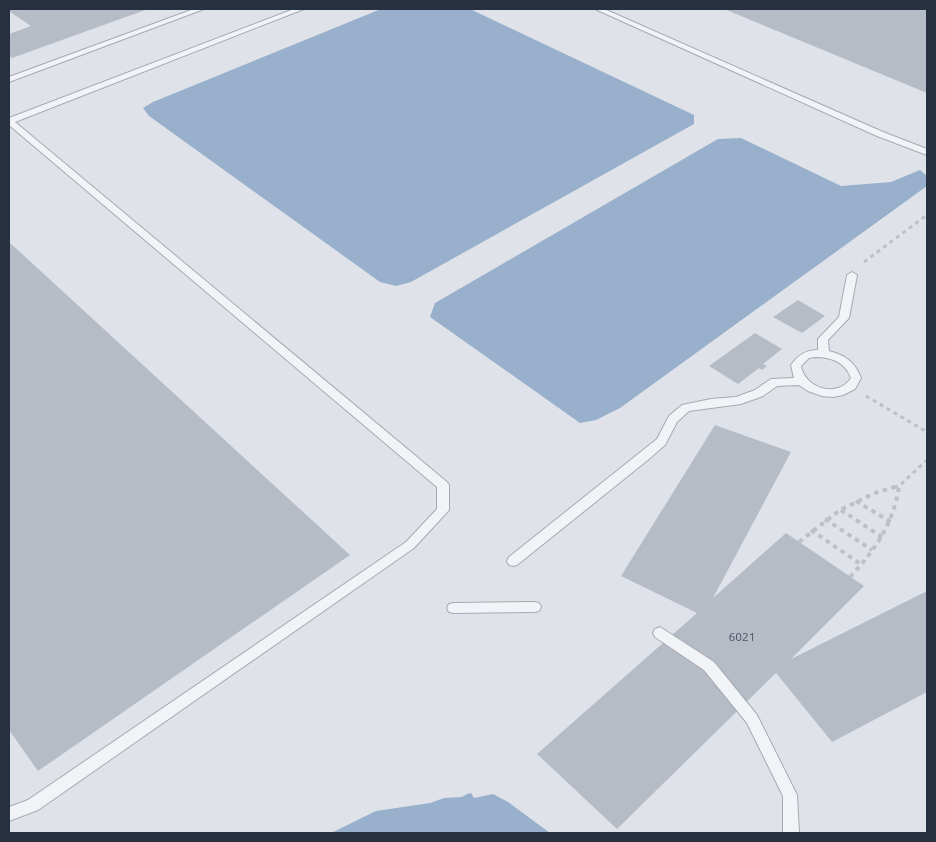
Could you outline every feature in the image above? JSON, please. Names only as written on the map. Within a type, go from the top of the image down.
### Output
[{"type":"lane","points":[[9,80],[200,9]]},
{"type":"lane","points":[[9,814],[33,805],[410,544],[443,510],[443,485],[9,121],[300,9]]},
{"type":"lane","points":[[599,9],[880,134],[927,152]]},
{"type":"lane","points":[[824,353],[823,338],[844,318],[852,275]]},
{"type":"lane","points":[[815,353],[824,353],[843,360],[850,365],[856,378],[854,384],[849,389],[832,393],[812,389],[801,381],[796,371],[796,365],[800,359],[815,353]]},
{"type":"lane","points":[[514,561],[646,456],[661,442],[673,418],[686,408],[711,402],[737,400],[759,393],[775,382],[801,381]]},
{"type":"lane","points":[[454,608],[534,607]]},
{"type":"lane","points":[[660,633],[709,666],[752,719],[790,795],[791,833]]},
{"type":"path","points":[[852,275],[861,264],[927,215]]},
{"type":"path","points":[[861,393],[927,432]]},
{"type":"path","points":[[799,542],[811,530],[856,501],[899,486],[927,461]]},
{"type":"path","points":[[850,577],[862,564],[891,522],[898,504],[899,486]]},
{"type":"path","points":[[856,501],[891,522]]},
{"type":"path","points":[[840,510],[882,537]]},
{"type":"path","points":[[825,520],[872,550]]},
{"type":"path","points":[[811,530],[862,564]]},
{"type":"water","points":[[381,9],[470,9],[694,115],[694,124],[411,282],[396,286],[380,282],[149,116],[143,108],[153,102]]},
{"type":"water","points":[[741,138],[841,186],[891,182],[920,170],[927,176],[927,186],[620,408],[596,420],[580,423],[430,317],[435,303],[718,139]]},
{"type":"water","points":[[471,793],[474,798],[493,794],[508,802],[550,833],[331,833],[376,811],[430,803],[444,798],[462,797]]},
{"type":"building","points":[[9,9],[148,9],[12,58],[9,56],[9,34],[31,26],[9,11]]},
{"type":"building","points":[[724,9],[927,9],[927,93]]},
{"type":"building","points":[[9,242],[350,555],[38,771],[9,730]]},
{"type":"building","points":[[798,300],[825,316],[802,333],[773,317]]},
{"type":"building","points":[[755,333],[782,349],[763,364],[767,366],[762,370],[759,368],[738,384],[709,366]]},
{"type":"building","points":[[715,425],[791,452],[713,598],[786,533],[864,586],[791,659],[927,591],[927,692],[832,742],[776,673],[617,829],[537,754],[697,613],[621,576]]}]
